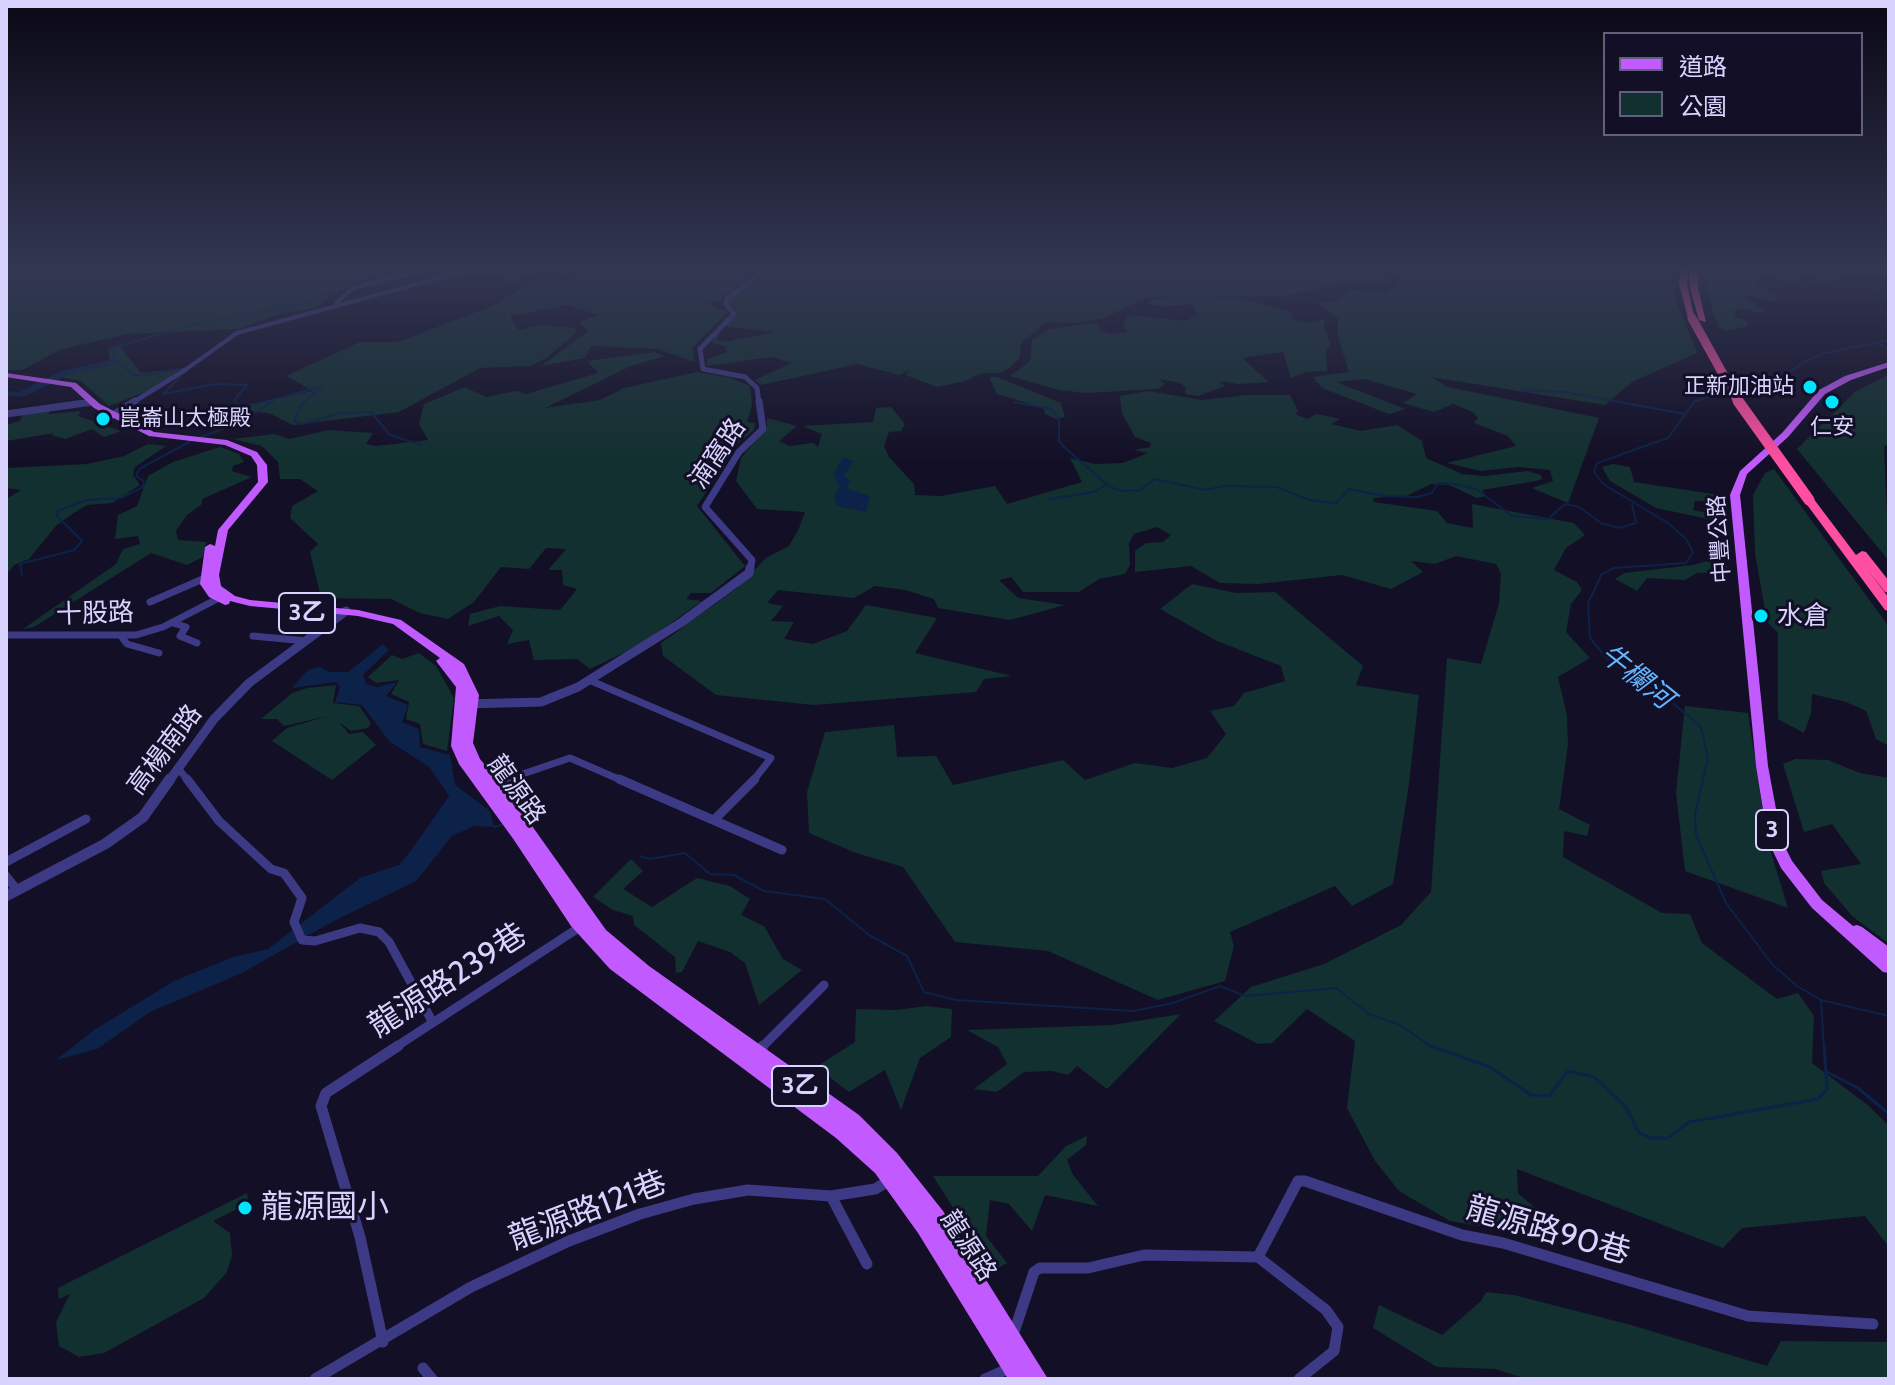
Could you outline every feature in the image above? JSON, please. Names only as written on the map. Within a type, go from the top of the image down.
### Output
[{"type":"highway","points":[[1707,335],[1815,501],[1889,607]]},
{"type":"highway","points":[[1815,501],[1889,589]]},
{"type":"main road","name":"中豐公路","points":[[1789,861],[1769,821],[1755,653],[1735,495],[1737,481],[1760,464],[1825,393],[1889,366]]},
{"type":"main road","points":[[6,377],[67,387],[137,434],[222,445],[241,452],[252,461],[257,472],[253,488],[215,531],[205,578],[207,590],[221,597]]},
{"type":"main road","points":[[191,441],[247,449],[259,459],[264,470],[260,487],[220,536],[214,575],[221,597]]},
{"type":"main road","name":"3乙","points":[[221,597],[249,607],[344,614],[378,621],[408,635],[457,678],[468,704],[469,751],[504,807]]},
{"type":"main road","name":"龍源路","points":[[468,704],[457,735],[460,754],[504,807],[591,924],[615,964],[897,1176],[1019,1368]]},
{"type":"main road","name":"3","points":[[1789,861],[1832,909],[1889,956]]},
{"type":"main road","name":"3","points":[[1789,861],[1817,904],[1889,967]]},
{"type":"main road","name":"3乙","points":[[591,924],[625,957],[853,1121],[945,1231],[1012,1337],[1019,1368],[1038,1379]]},
{"type":"street","points":[[111,417],[235,335]]},
{"type":"street","name":"湳窩路","points":[[468,704],[541,702],[589,680],[682,622],[742,579],[752,566],[745,549],[705,507],[739,452],[763,429],[757,388],[745,377],[703,369],[700,349],[714,335]]},
{"type":"street","points":[[6,414],[88,402]]},
{"type":"street","points":[[150,602],[205,578]]},
{"type":"street","name":"十股路","points":[[6,635],[121,636],[149,633],[221,597]]},
{"type":"street","name":"高楊南路","points":[[6,896],[124,832],[143,817],[214,719],[249,683],[344,614]]},
{"type":"street","points":[[173,623],[186,627],[180,636],[197,643]]},
{"type":"street","points":[[121,636],[127,644],[159,653]]},
{"type":"street","points":[[253,636],[306,641]]},
{"type":"street","points":[[589,680],[771,758],[763,771],[714,820]]},
{"type":"street","points":[[493,785],[530,769],[570,758],[782,850]]},
{"type":"street","points":[[179,769],[219,821],[271,869],[289,879],[303,902],[294,922],[302,940],[315,941],[340,931],[360,928],[379,932],[389,942],[432,1021]]},
{"type":"street","points":[[6,862],[86,819]]},
{"type":"street","points":[[6,876],[17,890]]},
{"type":"street","name":"龍源路239巷","points":[[383,1342],[360,1237],[321,1106],[326,1093],[432,1021],[591,924]]},
{"type":"street","points":[[756,1053],[824,985]]},
{"type":"street","name":"龍源路121巷","points":[[315,1379],[383,1342],[471,1287],[569,1241],[640,1214],[694,1199],[748,1190],[831,1196],[875,1189],[897,1176]]},
{"type":"street","name":"龍源路90巷","points":[[1258,1257],[1298,1181],[1305,1181],[1462,1235],[1503,1243],[1748,1316],[1873,1324]]},
{"type":"street","points":[[831,1196],[867,1264]]},
{"type":"street","points":[[1012,1337],[1034,1272],[1040,1268],[1088,1268],[1144,1255],[1258,1257],[1326,1310],[1338,1327],[1334,1351],[1299,1379]]},
{"type":"street","points":[[423,1368],[432,1379]]},
{"type":"street","points":[[985,1379],[1019,1368]]},
{"type":"green space","points":[[6,335],[125,335],[62,349],[22,370],[6,370]]},
{"type":"green space","points":[[417,335],[574,335],[545,359],[530,366],[480,368],[399,412],[293,425],[269,413],[226,409],[313,391],[286,376],[360,342],[398,342]]},
{"type":"green space","points":[[583,335],[705,335],[692,348],[695,362],[658,349],[591,346],[585,358],[541,366]]},
{"type":"green space","points":[[714,335],[719,335],[717,340],[725,342],[763,335],[1031,335],[1021,343],[1020,357],[1011,367],[999,373],[982,373],[965,381],[937,387],[906,375],[909,370],[899,375],[857,364],[761,385],[755,380],[792,363],[772,357],[707,366],[707,359],[727,352],[725,346],[712,343]]},
{"type":"green space","points":[[1040,335],[1327,335],[1331,345],[1326,350],[1327,371],[1306,372],[1291,378],[1283,352],[1242,358],[1269,382],[1239,384],[1219,381],[1225,386],[1198,396],[1185,394],[1186,388],[1181,383],[1159,379],[1165,384],[1158,389],[1086,393],[1059,390],[1010,376],[1030,361],[1032,340]]},
{"type":"green space","points":[[1690,335],[1697,353],[1632,382],[1605,405],[1431,377],[1448,387],[1599,418],[1568,503],[1532,488],[1553,481],[1550,470],[1519,467],[1481,471],[1447,463],[1516,446],[1508,436],[1474,423],[1478,418],[1473,412],[1453,404],[1434,412],[1403,403],[1417,394],[1365,379],[1336,382],[1405,409],[1389,414],[1322,388],[1313,377],[1349,372],[1338,337]]},
{"type":"green space","points":[[120,347],[141,373],[182,368],[150,390],[109,406],[81,381],[56,376],[110,360],[108,349]]},
{"type":"green space","points":[[654,352],[665,356],[631,366],[545,408],[600,400],[624,388],[697,372],[731,378],[750,386],[752,404],[747,422],[755,423],[754,430],[738,443],[697,506],[745,566],[711,593],[691,593],[686,599],[702,601],[638,646],[590,669],[577,659],[534,660],[529,640],[507,644],[513,630],[499,616],[468,626],[470,614],[500,606],[560,610],[577,589],[563,585],[562,570],[548,570],[566,549],[546,548],[529,569],[501,567],[474,602],[448,619],[420,613],[391,599],[321,598],[310,552],[318,544],[290,518],[292,506],[318,491],[300,479],[280,479],[278,462],[262,446],[233,439],[274,434],[289,439],[329,430],[373,433],[366,444],[376,446],[428,440],[419,424],[424,404],[465,387],[486,397],[516,391],[526,394],[598,373],[587,361]]},
{"type":"green space","points":[[1889,375],[1889,444],[1884,446],[1889,561],[1797,449],[1856,391]]},
{"type":"green space","points":[[989,377],[997,377],[1061,403],[1065,417],[1056,419],[1045,414],[1044,408],[997,394]]},
{"type":"green space","points":[[1148,391],[1202,400],[1290,395],[1298,411],[1295,414],[1307,419],[1317,414],[1340,419],[1331,424],[1360,431],[1397,425],[1422,441],[1426,458],[1462,474],[1484,476],[1528,471],[1541,475],[1542,479],[1536,481],[1482,490],[1486,496],[1477,498],[1449,485],[1431,484],[1406,496],[1373,498],[1374,502],[1437,511],[1447,523],[1473,528],[1472,504],[1574,523],[1585,535],[1566,548],[1554,570],[1577,582],[1582,590],[1571,604],[1566,632],[1590,658],[1558,677],[1567,715],[1568,745],[1559,809],[1590,825],[1587,836],[1564,831],[1563,857],[1662,913],[1690,914],[1702,943],[1777,999],[1798,993],[1814,1016],[1812,1063],[1869,1106],[1889,1126],[1889,1247],[1865,1216],[1742,1228],[1723,1248],[1517,1169],[1518,1193],[1559,1229],[1528,1234],[1450,1221],[1399,1191],[1375,1161],[1347,1108],[1355,1041],[1307,1009],[1272,1043],[1258,1044],[1214,1021],[1251,987],[1324,964],[1401,925],[1431,892],[1447,658],[1481,664],[1499,603],[1501,574],[1496,564],[1456,556],[1435,564],[1411,561],[1423,572],[1391,589],[1342,575],[1258,584],[1220,583],[1191,566],[1135,572],[1135,551],[1146,543],[1163,542],[1171,535],[1157,527],[1134,534],[1129,543],[1130,565],[1125,574],[1099,579],[1079,592],[1023,592],[1011,577],[999,580],[1018,598],[1065,605],[1010,620],[938,608],[934,599],[905,590],[875,586],[854,598],[778,590],[767,603],[783,606],[771,621],[794,622],[784,639],[813,644],[847,631],[866,605],[937,618],[915,653],[1012,676],[984,679],[976,692],[814,705],[716,695],[663,656],[661,643],[736,589],[766,558],[789,546],[799,528],[805,512],[757,509],[736,481],[741,458],[767,427],[767,418],[797,426],[779,441],[789,446],[813,443],[818,447],[822,434],[803,426],[873,422],[876,408],[891,407],[905,424],[901,431],[889,432],[884,446],[889,457],[914,484],[915,495],[941,496],[995,486],[1007,504],[1082,482],[1070,458],[1095,464],[1123,463],[1148,453],[1134,450],[1150,447],[1151,443],[1135,437],[1122,413],[1120,396]]},
{"type":"green space","points":[[49,410],[49,414],[81,411],[78,416],[121,431],[104,437],[92,429],[65,439],[51,435],[54,433],[6,441],[6,425],[20,421],[23,413]]},
{"type":"green space","points":[[148,444],[166,446],[135,467],[133,475],[140,485],[112,503],[87,505],[72,514],[56,526],[29,559],[14,565],[6,575],[6,499],[21,490],[6,488],[6,468],[87,464],[124,456]]},
{"type":"green space","points":[[220,447],[239,454],[244,462],[233,466],[232,471],[252,477],[202,499],[202,504],[187,515],[176,531],[178,540],[206,542],[203,557],[187,565],[151,553],[34,627],[23,629],[116,564],[123,549],[140,544],[138,536],[115,539],[118,515],[137,506],[148,476],[173,462]]},
{"type":"green space","points":[[1613,464],[1630,467],[1634,482],[1726,496],[1725,502],[1695,501],[1693,510],[1728,517],[1727,523],[1656,508],[1610,481],[1602,467]]},
{"type":"green space","points":[[1774,469],[1889,627],[1889,746],[1876,739],[1866,711],[1846,702],[1812,694],[1811,713],[1804,733],[1778,719],[1778,633],[1767,622],[1755,553],[1753,495],[1765,473]]},
{"type":"green space","points":[[1725,556],[1728,572],[1697,573],[1685,580],[1647,578],[1637,591],[1615,579],[1624,573],[1693,565]]},
{"type":"green space","points":[[1192,584],[1236,593],[1275,592],[1363,666],[1356,685],[1419,695],[1393,884],[1352,906],[1335,886],[1230,932],[1234,946],[1225,981],[1158,1000],[1048,951],[955,942],[903,867],[856,853],[809,833],[807,792],[825,732],[894,725],[897,757],[936,756],[953,785],[1063,760],[1085,780],[1135,763],[1172,768],[1207,758],[1226,734],[1210,711],[1234,706],[1244,693],[1285,681],[1281,666],[1217,641],[1160,609]]},
{"type":"green space","points":[[419,653],[436,666],[454,698],[447,751],[423,744],[420,724],[406,719],[409,702],[391,694],[399,680],[376,683],[368,677],[392,655],[402,659]]},
{"type":"green space","points":[[336,685],[333,703],[359,706],[371,723],[368,728],[351,731],[339,722],[349,734],[363,732],[376,745],[332,780],[272,741],[287,728],[328,716],[284,726],[277,719],[261,719],[292,693]]},
{"type":"green space","points":[[1685,706],[1748,713],[1767,840],[1788,908],[1685,871],[1676,793]]},
{"type":"green space","points":[[1795,759],[1828,760],[1860,773],[1889,778],[1889,944],[1852,916],[1824,883],[1821,871],[1861,864],[1832,824],[1804,832],[1783,764]]},
{"type":"green space","points":[[631,859],[643,871],[623,889],[652,907],[697,878],[730,886],[750,899],[741,915],[764,926],[783,959],[802,970],[759,1005],[745,963],[730,952],[698,941],[682,972],[676,973],[675,957],[634,925],[633,916],[613,910],[593,897]]},
{"type":"green space","points":[[926,1006],[952,1009],[951,1037],[920,1058],[901,1110],[885,1070],[849,1092],[816,1067],[855,1042],[856,1009],[897,1010]]},
{"type":"green space","points":[[1181,1014],[1107,1089],[1077,1066],[1068,1075],[1052,1071],[1024,1072],[997,1092],[974,1089],[1007,1064],[998,1047],[967,1030],[1112,1025]]},
{"type":"green space","points":[[1087,1136],[1086,1145],[1067,1160],[1073,1175],[1098,1206],[1045,1195],[1032,1231],[1009,1204],[990,1200],[986,1236],[1007,1263],[993,1271],[933,1176],[1038,1176],[1066,1146]]},
{"type":"green space","points":[[247,1193],[249,1203],[213,1221],[230,1233],[232,1255],[227,1272],[204,1298],[104,1353],[79,1357],[59,1346],[56,1322],[70,1294],[59,1299],[58,1288]]},
{"type":"green space","points":[[1486,1292],[1514,1295],[1631,1325],[1767,1366],[1781,1341],[1889,1342],[1889,1379],[1527,1379],[1495,1369],[1437,1367],[1373,1328],[1379,1305],[1442,1335],[1481,1301]]},
{"type":"water","points":[[843,457],[854,461],[844,475],[850,481],[847,489],[870,496],[866,512],[837,506],[834,496],[840,486],[833,475]]},
{"type":"water","points":[[383,644],[389,650],[363,675],[366,684],[377,687],[397,682],[386,696],[408,705],[402,722],[419,729],[420,747],[450,755],[455,785],[490,811],[494,827],[474,826],[452,836],[416,881],[330,923],[242,973],[150,1012],[97,1049],[56,1060],[94,1030],[174,981],[233,957],[268,949],[360,878],[399,865],[410,852],[449,796],[429,767],[389,741],[362,705],[335,702],[340,687],[335,682],[292,688],[308,670],[319,667],[329,672],[348,672]]},
{"type":"waterway","points":[[159,335],[112,348],[116,361],[133,374],[141,376],[179,369],[180,377],[163,394],[215,384],[247,385],[234,401],[243,407],[276,399]]},
{"type":"waterway","name":"牛欄河","points":[[1736,388],[1780,380],[1802,363],[1825,353],[1889,340]]},
{"type":"waterway","points":[[1879,344],[1889,348]]},
{"type":"waterway","points":[[6,393],[20,395],[65,373],[116,361]]},
{"type":"waterway","points":[[276,399],[322,386],[301,405],[294,422],[303,424],[340,413],[371,412],[390,435],[421,445]]},
{"type":"waterway","points":[[1521,390],[1565,392],[1685,414]]},
{"type":"waterway","name":"牛欄河","points":[[1726,390],[1694,402],[1668,438],[1597,463],[1594,472],[1603,484],[1668,523],[1686,539],[1693,552],[1686,563],[1614,568],[1602,574],[1588,603],[1590,638],[1609,661],[1667,698],[1701,727],[1708,758],[1695,815],[1696,835],[1726,903],[1772,964],[1797,986],[1821,1000]]},
{"type":"waterway","points":[[201,437],[239,423],[276,399]]},
{"type":"waterway","points":[[1014,402],[1052,409],[1059,420],[1059,441],[1064,447],[1110,487],[1123,491],[1140,490],[1155,479],[1205,490],[1223,486],[1277,487],[1309,500],[1336,503],[1349,489],[1384,496],[1417,497],[1432,493],[1438,483],[1449,483],[1476,489],[1512,516],[1548,519],[1565,504],[1579,507],[1601,523],[1619,528],[1636,523],[1632,504]]},
{"type":"waterway","points":[[22,575],[20,564],[74,550],[82,541],[57,516],[58,511],[86,500],[121,498],[143,487],[144,481],[136,476],[139,469],[191,441]]},
{"type":"waterway","points":[[1050,499],[1094,492],[1106,485]]},
{"type":"waterway","points":[[526,818],[542,816]]},
{"type":"waterway","points":[[494,827],[505,824]]},
{"type":"waterway","points":[[640,856],[650,859],[685,853],[710,874],[734,875],[764,891],[825,899],[869,935],[907,956],[924,992],[956,1000],[1134,1011],[1173,1003],[1220,986],[1245,996],[1336,988],[1369,1014],[1400,1025],[1430,1046]]},
{"type":"waterway","points":[[1821,1000],[1889,1016]]},
{"type":"waterway","points":[[1821,1000],[1824,1048]]},
{"type":"waterway","points":[[1430,1046],[1490,1067],[1531,1095],[1549,1096],[1568,1071],[1594,1077],[1626,1107],[1639,1133],[1652,1138],[1668,1138],[1689,1122],[1818,1099],[1827,1089],[1824,1046]]},
{"type":"waterway","points":[[1827,1072],[1858,1088],[1889,1114]]},
{"type":"place","name":"正新加油站","points":[[1810,387]]},
{"type":"place","name":"仁安","points":[[1832,402]]},
{"type":"place","name":"崑崙山太極殿","points":[[103,419]]},
{"type":"place","name":"水倉","points":[[1761,616]]},
{"type":"place","name":"龍源國小","points":[[245,1208]]}]
